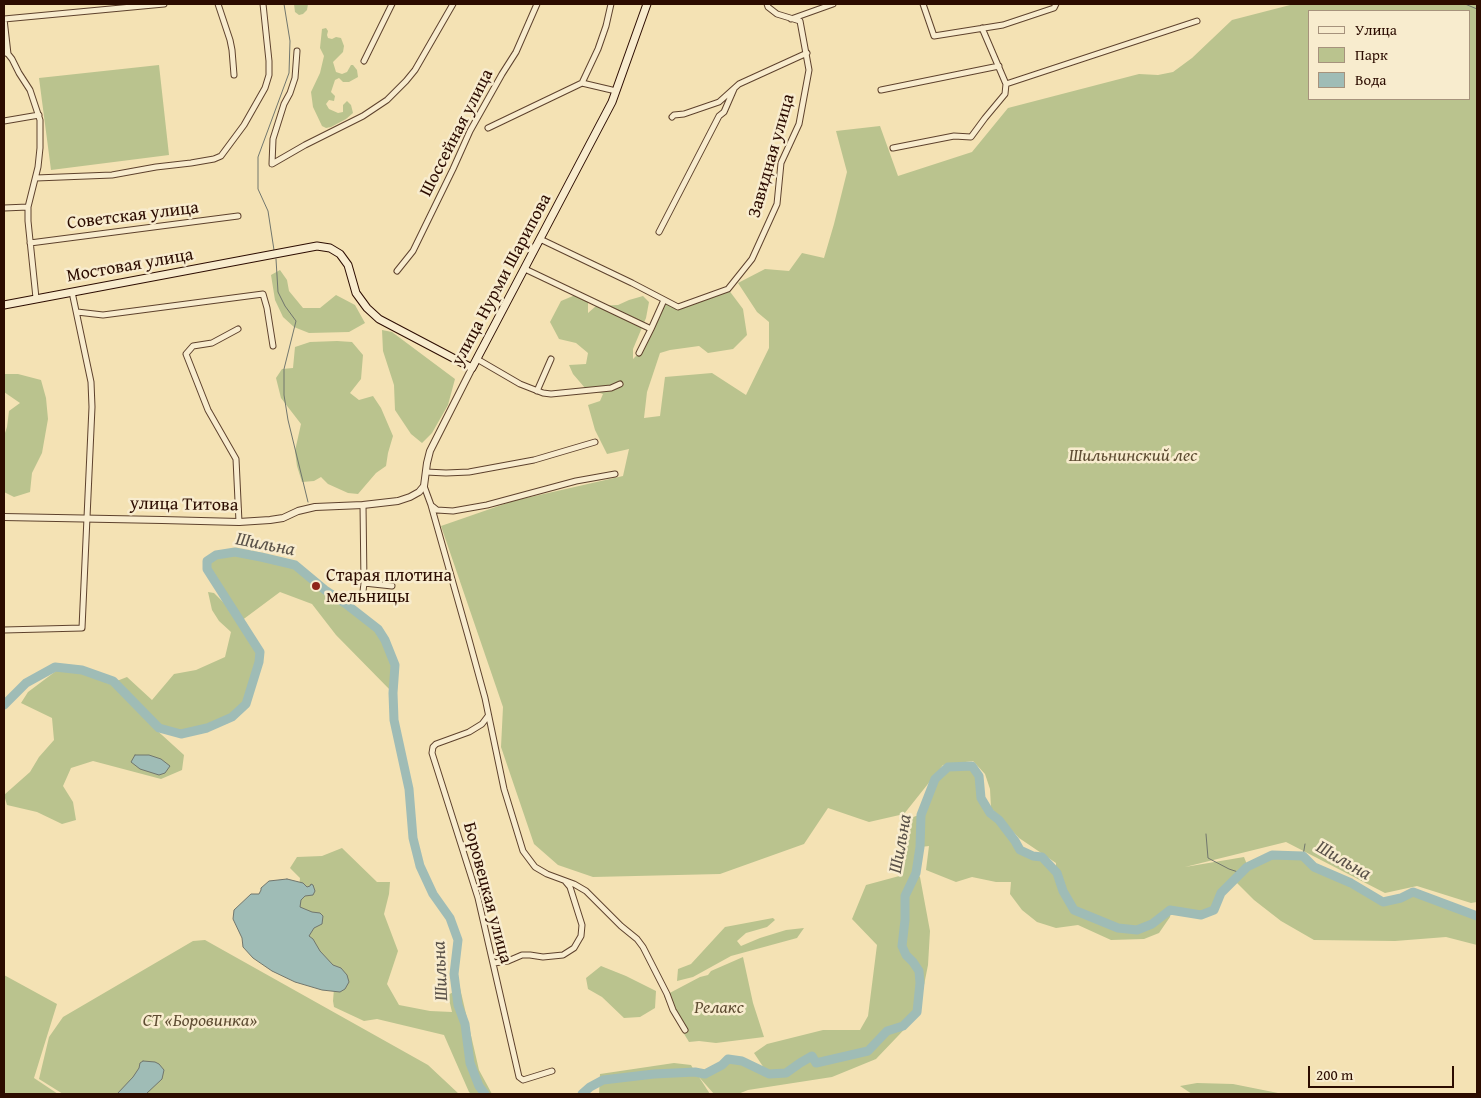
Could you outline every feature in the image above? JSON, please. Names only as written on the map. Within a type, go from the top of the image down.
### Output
[{"type":"main road","name":"улица Нурми Шарипова","points":[[472,368],[616,91],[647,4]]},
{"type":"main road","name":"Мостовая улица","points":[[4,305],[317,246],[330,248],[340,254],[348,265],[356,292],[367,308],[379,319],[472,368]]},
{"type":"street","points":[[36,298],[28,208],[36,178],[40,148],[39,115],[30,90],[12,59],[6,53],[4,18],[164,4]]},
{"type":"street","points":[[218,4],[230,40],[234,75]]},
{"type":"street","points":[[36,178],[112,175],[214,159],[221,156],[244,125],[265,88],[269,61],[263,4]]},
{"type":"street","points":[[364,61],[392,4]]},
{"type":"street","points":[[297,51],[295,78],[284,104],[273,139],[272,164],[363,116],[387,100],[415,70],[453,4]]},
{"type":"street","name":"Шоссейная улица","points":[[397,271],[413,251],[470,131],[516,52],[537,4]]},
{"type":"street","points":[[488,128],[582,82],[598,49],[611,4]]},
{"type":"street","points":[[767,4],[777,14],[791,18],[833,4]]},
{"type":"street","points":[[923,4],[934,36],[1003,25],[1054,8],[1056,4]]},
{"type":"street","name":"Завидная улица","points":[[540,239],[678,307],[728,289],[752,259],[777,204],[781,163],[799,124],[809,70],[800,21],[791,18]]},
{"type":"street","points":[[1006,84],[1196,20]]},
{"type":"street","points":[[894,148],[954,136],[971,137],[1005,94],[1006,84],[982,28]]},
{"type":"street","points":[[672,117],[719,102],[739,84],[806,53]]},
{"type":"street","points":[[881,90],[999,66]]},
{"type":"street","points":[[582,82],[616,91]]},
{"type":"street","points":[[659,232],[734,90]]},
{"type":"street","points":[[719,102],[719,116]]},
{"type":"street","points":[[4,121],[39,115]]},
{"type":"street","points":[[4,208],[28,208]]},
{"type":"street","name":"Советская улица","points":[[30,243],[238,216]]},
{"type":"street","points":[[525,269],[651,329]]},
{"type":"street","points":[[4,630],[82,628],[92,407],[91,382],[72,292]]},
{"type":"street","name":"Мостовая улица","points":[[77,312],[103,315],[262,294],[267,308],[272,346]]},
{"type":"street","points":[[639,353],[664,300]]},
{"type":"street","points":[[238,329],[212,343],[193,346],[186,354],[208,410],[236,459],[239,522]]},
{"type":"street","points":[[477,359],[520,384],[551,394],[611,388],[620,384]]},
{"type":"street","points":[[537,391],[551,359]]},
{"type":"street","name":"улица Нурми Шарипова","points":[[424,486],[426,463],[430,451],[472,368]]},
{"type":"street","points":[[426,472],[468,472],[534,460],[595,442]]},
{"type":"street","points":[[431,505],[437,510],[453,512],[487,505],[576,481],[615,474]]},
{"type":"street","points":[[424,486],[468,636],[489,715],[504,789],[523,851],[535,867],[546,874],[574,884],[586,891],[637,939],[685,1030]]},
{"type":"street","name":"улица Титова","points":[[4,517],[239,522],[270,520],[315,508],[363,506],[398,501],[419,492],[424,486]]},
{"type":"street","points":[[362,600],[364,583],[363,506]]},
{"type":"street","points":[[364,583],[392,586]]},
{"type":"street","name":"Боровецкая улица","points":[[489,715],[482,724],[469,732],[436,744],[433,747],[432,753],[478,898],[519,1077],[523,1080],[552,1071]]},
{"type":"street","points":[[494,963],[508,961],[522,955],[543,957],[563,955],[574,948],[581,936],[582,925],[570,887],[564,880]]},
{"type":"green space","points":[[294,4],[308,4],[307,10],[299,15],[295,12]]},
{"type":"green space","name":"Шильнинский лес","points":[[1294,4],[1477,4],[1477,902],[1471,903],[1417,886],[1385,893],[1286,842],[1185,867],[1244,857],[1248,867],[1272,855],[1303,856],[1314,867],[1351,883],[1383,902],[1401,898],[1413,892],[1477,916],[1477,945],[1446,937],[1395,941],[1314,940],[1281,921],[1254,900],[1234,880],[1221,893],[1214,910],[1201,915],[1171,910],[1170,917],[1159,933],[1144,939],[1111,940],[1078,925],[1056,928],[1037,922],[1022,910],[1010,894],[1011,882],[996,882],[972,877],[956,882],[926,870],[929,846],[921,847],[916,873],[920,877],[930,931],[928,965],[918,1015],[876,1059],[832,1077],[748,1090],[738,1094],[714,1094],[699,1077],[710,1094],[599,1094],[600,1074],[674,1063],[691,1065],[695,1072],[705,1074],[722,1065],[728,1059],[742,1061],[768,1074],[754,1053],[767,1044],[823,1030],[860,1030],[868,1016],[877,945],[852,919],[866,885],[903,875],[901,822],[921,814],[935,779],[948,767],[972,766],[979,776],[981,798],[990,813],[999,820],[1020,850],[1033,856],[1042,857],[1056,872],[1056,863],[1019,838],[991,808],[990,789],[985,774],[973,761],[943,765],[904,814],[869,822],[828,808],[804,844],[720,874],[593,877],[558,865],[534,844],[501,747],[503,707],[441,526],[513,501],[623,476],[629,449],[607,454],[595,430],[588,405],[600,401],[603,394],[585,388],[573,374],[569,365],[586,364],[588,353],[576,343],[559,339],[550,322],[561,301],[573,296],[588,295],[588,313],[596,306],[618,305],[643,296],[649,302],[646,318],[633,349],[633,359],[640,352],[664,300],[678,307],[728,289],[743,309],[747,335],[733,349],[708,353],[699,346],[660,353],[647,392],[644,418],[660,416],[665,377],[712,373],[746,395],[769,348],[769,322],[757,312],[738,283],[765,269],[789,271],[802,253],[824,258],[847,172],[836,131],[880,126],[898,176],[972,152],[1008,108],[1139,74],[1158,75],[1173,72],[1192,58],[1232,20]]},
{"type":"green space","points":[[326,28],[328,38],[341,38],[344,46],[343,52],[333,62],[336,72],[342,74],[347,72],[351,65],[353,65],[357,70],[358,77],[349,82],[343,82],[339,78],[335,80],[331,92],[335,96],[334,101],[329,100],[326,104],[329,109],[338,113],[343,112],[343,105],[347,101],[351,105],[353,113],[346,119],[326,128],[322,126],[313,107],[311,92],[320,73],[324,56],[320,48],[322,29]]},
{"type":"green space","points":[[159,65],[169,155],[51,170],[39,78]]},
{"type":"green space","points":[[280,270],[287,280],[289,291],[303,308],[320,308],[336,295],[355,305],[365,323],[349,332],[309,333],[294,327],[283,317],[275,300],[271,275]]},
{"type":"green space","points":[[382,330],[392,332],[455,379],[448,405],[432,433],[422,443],[411,434],[395,410],[394,385],[383,351]]},
{"type":"green space","points":[[310,342],[352,342],[363,355],[361,379],[350,393],[359,400],[373,396],[381,408],[393,436],[386,466],[376,473],[358,494],[348,493],[328,484],[321,477],[314,481],[302,482],[295,451],[301,424],[281,398],[276,378],[282,369],[293,368],[295,347]]},
{"type":"green space","points":[[4,374],[18,374],[41,380],[46,398],[48,419],[42,453],[32,473],[30,492],[14,497],[4,492],[4,436],[9,411],[20,403],[4,392]]},
{"type":"green space","points":[[235,552],[295,565],[378,629],[385,640],[395,665],[393,693],[336,635],[312,604],[280,592],[241,621],[246,622],[259,662],[252,697],[228,723],[195,735],[174,734],[151,725],[184,755],[182,770],[161,779],[93,761],[71,768],[63,786],[73,802],[76,820],[62,824],[37,812],[7,805],[4,795],[30,772],[39,757],[54,740],[52,718],[21,703],[28,692],[60,668],[87,672],[109,684],[127,677],[152,700],[174,674],[196,670],[225,657],[231,632],[219,621],[212,610],[208,592],[214,593],[238,617],[207,569],[207,561],[216,555]]},
{"type":"green space","points":[[342,848],[377,882],[390,882],[384,914],[398,951],[387,984],[399,1005],[430,1011],[452,1012],[448,995],[460,988],[479,1070],[492,1094],[471,1094],[469,1092],[444,1035],[377,1019],[364,1021],[334,1007],[335,976],[310,945],[297,904],[300,878],[290,868],[297,857],[322,856]]},
{"type":"green space","points":[[773,918],[775,920],[767,927],[746,933],[737,941],[741,946],[786,930],[804,928],[797,938],[731,956],[693,977],[677,981],[678,969],[691,964],[725,927]]},
{"type":"green space","name":"СТ «Боровинка»","points":[[205,940],[428,1065],[459,1094],[63,1094],[39,1079],[49,1037],[63,1017],[193,941]]},
{"type":"green space","name":"Релакс","points":[[743,957],[753,1003],[764,1037],[716,1043],[689,1042],[664,996],[700,977],[708,975],[711,971]]},
{"type":"green space","points":[[601,966],[656,991],[655,1008],[640,1017],[624,1018],[602,997],[588,989],[586,978]]},
{"type":"green space","points":[[4,975],[57,1004],[34,1078],[58,1094],[4,1094]]},
{"type":"green space","points":[[1197,1083],[1233,1084],[1283,1094],[1192,1094],[1180,1086]]},
{"type":"water","points":[[135,755],[149,755],[161,759],[170,766],[165,773],[159,775],[140,769],[131,762]]},
{"type":"water","points":[[287,879],[303,883],[307,887],[311,884],[313,885],[315,891],[313,895],[305,896],[301,900],[300,907],[320,913],[323,916],[322,924],[314,928],[309,936],[333,965],[341,968],[347,975],[349,982],[345,989],[340,992],[322,990],[295,982],[272,971],[253,958],[243,947],[242,938],[233,919],[234,910],[251,894],[259,894],[261,888],[269,881]]},
{"type":"water","points":[[143,1061],[159,1064],[164,1070],[162,1079],[146,1094],[117,1094],[133,1077]]},
{"type":"waterway","points":[[274,250],[268,211],[258,189],[258,157],[289,73],[290,41],[284,4]]},
{"type":"waterway","points":[[1465,4],[1477,9]]},
{"type":"waterway","points":[[276,259],[278,292],[296,321],[284,369],[284,395],[288,420],[308,502]]},
{"type":"waterway","name":"Шильна","points":[[4,705],[26,683],[55,667],[82,670],[113,681],[159,728],[181,734],[207,728],[232,717],[246,704],[259,662],[260,652],[207,569],[207,561],[216,555],[235,552],[295,565],[378,629],[385,640],[395,665],[394,720],[409,789],[413,838],[420,866],[433,894],[450,918],[458,940],[454,974],[458,1005],[465,1024],[470,1063],[479,1086],[485,1094]]},
{"type":"waterway","name":"Шильна","points":[[582,1094],[603,1080],[654,1074],[695,1072],[705,1074],[722,1065],[728,1059],[742,1061],[769,1074],[786,1073],[812,1056],[816,1063],[868,1051],[887,1031],[903,1026],[917,1012],[920,983],[919,971],[906,955],[902,946],[905,896],[916,873],[920,847],[921,815],[935,779],[948,767],[972,766],[979,776],[981,798],[990,813],[999,820],[1020,850],[1033,856],[1042,857],[1057,873],[1063,891],[1074,910],[1118,928],[1137,930],[1152,924],[1170,910],[1201,915],[1214,910],[1221,893],[1247,867],[1272,855],[1303,856],[1314,867],[1351,883],[1383,902],[1401,898],[1413,892],[1477,916]]},
{"type":"waterway","points":[[1206,834],[1208,858],[1241,873]]},
{"type":"waterway","points":[[1303,856],[1305,844]]},
{"type":"place","name":"Старая плотина мельницы","points":[[316,586]]}]
